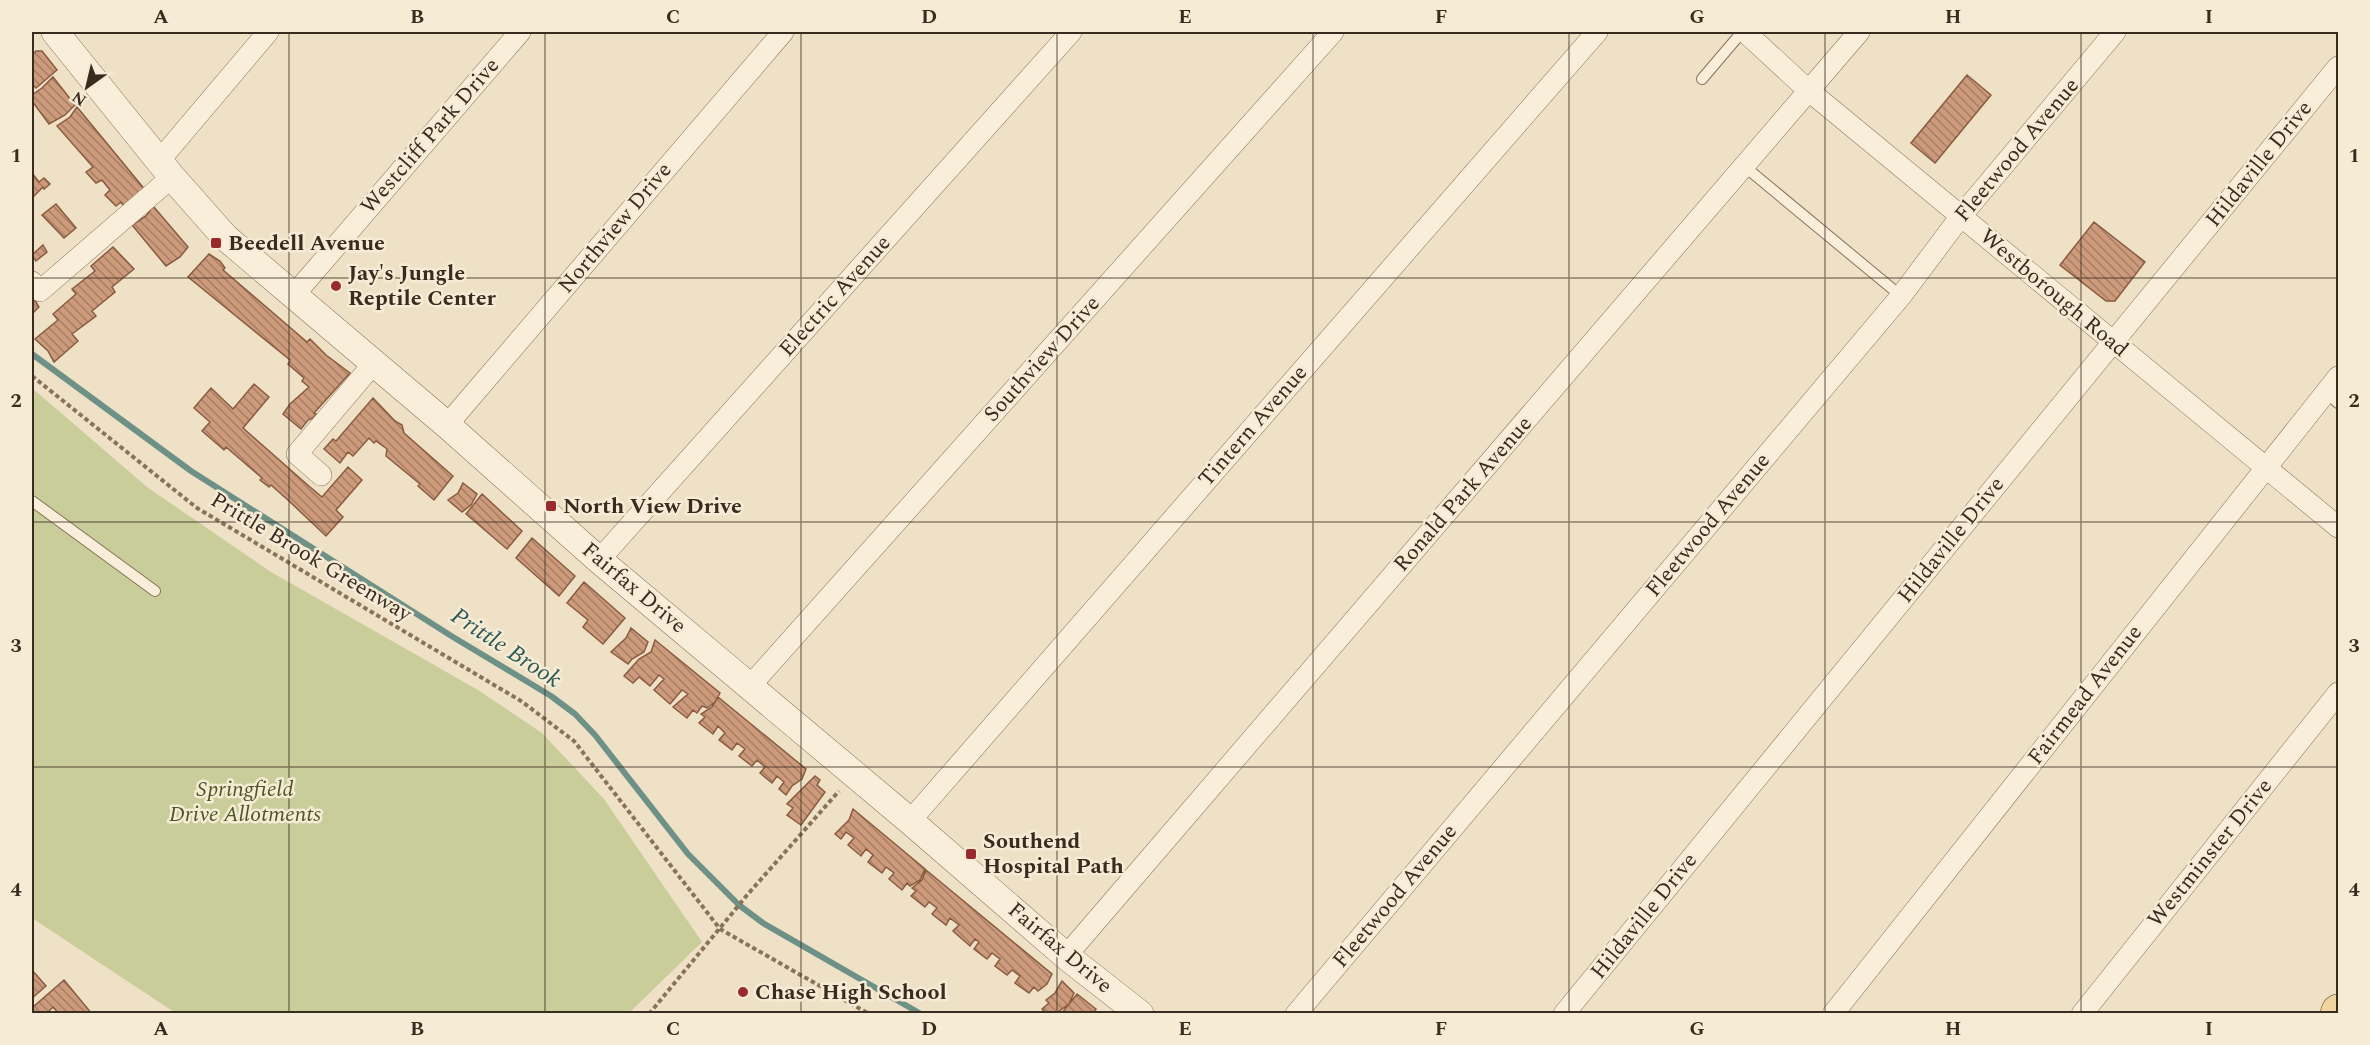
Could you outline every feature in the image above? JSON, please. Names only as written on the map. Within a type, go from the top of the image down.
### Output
[{"type":"street","name":"Fairfax Drive","points":[[55,32],[166,169],[225,237],[447,425],[599,560],[910,821],[1066,956],[1140,1014]]},
{"type":"street","points":[[32,282],[40,291],[166,169],[268,32]]},
{"type":"street","name":"Westcliff Park Drive","points":[[294,295],[520,32]]},
{"type":"street","name":"Northview Drive","points":[[447,425],[783,32]]},
{"type":"street","name":"Electric Avenue","points":[[599,560],[1071,32]]},
{"type":"street","name":"Southview Drive","points":[[750,686],[1333,32]]},
{"type":"street","name":"Tintern Avenue","points":[[910,821],[1597,32]]},
{"type":"street","name":"Westborough Road","points":[[1743,32],[1808,90],[2338,528]]},
{"type":"street","name":"Ronald Park Avenue","points":[[1066,956],[1859,32]]},
{"type":"street","name":"Fleetwood Avenue","points":[[1296,1014],[1901,296],[1961,216],[2115,32]]},
{"type":"street","name":"Hildaville Drive","points":[[1564,1014],[2338,67]]},
{"type":"street","points":[[321,476],[297,454],[374,363]]},
{"type":"street","name":"Fairmead Avenue","points":[[1833,1014],[2265,467],[2334,391]]},
{"type":"street","name":"Westminster Drive","points":[[2082,1014],[2338,693]]},
{"type":"lane","points":[[1702,79],[1743,32]]},
{"type":"lane","points":[[1744,166],[1901,296]]},
{"type":"lane","points":[[32,501],[155,591]]},
{"type":"path","name":"Prittle Brook Greenway","points":[[32,376],[196,508],[521,701],[574,741],[720,929],[869,1014]]},
{"type":"path","points":[[649,1014],[748,894],[854,774]]},
{"type":"green space","name":"Springfield Drive Allotments","points":[[32,388],[147,487],[271,572],[478,690],[542,733],[604,799],[702,942],[629,1013],[177,1014],[32,918]]},
{"type":"building","points":[[36,51],[42,51],[57,70],[36,88],[32,86],[32,55]]},
{"type":"building","points":[[1967,75],[1991,95],[1935,163],[1911,143]]},
{"type":"building","points":[[53,77],[75,105],[65,115],[49,124],[32,101],[32,95]]},
{"type":"building","points":[[77,107],[146,191],[125,208],[121,202],[116,206],[105,195],[110,190],[102,180],[96,183],[86,172],[93,167],[57,126],[70,117]]},
{"type":"building","points":[[32,173],[39,182],[44,178],[50,184],[44,189],[43,187],[32,198]]},
{"type":"building","points":[[56,204],[76,228],[64,238],[42,215]]},
{"type":"building","points":[[153,206],[188,247],[180,257],[166,266],[132,225],[146,216]]},
{"type":"building","points":[[2094,222],[2145,262],[2115,301],[2106,301],[2060,265]]},
{"type":"building","points":[[43,245],[47,252],[36,261],[32,255]]},
{"type":"building","points":[[113,247],[134,269],[112,287],[115,292],[92,311],[96,316],[72,334],[78,341],[54,362],[48,351],[35,339],[58,320],[53,314],[76,294],[72,289],[95,271],[91,266]]},
{"type":"building","points":[[209,254],[220,261],[225,268],[223,270],[307,342],[310,339],[326,355],[350,373],[301,429],[283,414],[290,404],[309,387],[302,381],[304,378],[288,364],[290,360],[188,277]]},
{"type":"building","points":[[32,296],[39,307],[32,314]]},
{"type":"building","points":[[254,384],[269,397],[243,428],[322,497],[348,467],[362,480],[336,510],[343,517],[326,536],[271,485],[269,487],[260,480],[262,478],[226,447],[224,450],[202,431],[210,422],[194,408],[211,388],[233,409]]},
{"type":"building","points":[[373,398],[395,421],[402,425],[404,433],[453,476],[434,500],[418,486],[420,484],[386,456],[387,449],[376,441],[374,443],[369,438],[353,456],[348,452],[340,463],[324,449],[333,439],[336,441]]},
{"type":"building","points":[[463,483],[477,494],[471,505],[462,512],[448,500],[458,493]]},
{"type":"building","points":[[482,494],[522,531],[507,549],[466,514]]},
{"type":"building","points":[[532,538],[575,576],[559,596],[516,558]]},
{"type":"building","points":[[584,582],[625,618],[603,644],[583,627],[588,620],[567,603]]},
{"type":"building","points":[[631,628],[648,642],[644,652],[628,664],[611,652],[626,638]]},
{"type":"building","points":[[655,640],[720,693],[715,702],[707,708],[702,706],[697,713],[693,710],[687,718],[673,707],[688,694],[682,690],[670,704],[654,690],[664,679],[659,675],[650,686],[639,677],[633,683],[624,676],[639,659],[651,652]]},
{"type":"building","points":[[718,697],[806,769],[802,779],[792,786],[786,795],[779,789],[784,782],[777,776],[772,783],[760,773],[765,767],[757,760],[752,766],[739,756],[745,749],[737,743],[732,750],[719,740],[725,733],[718,726],[713,734],[699,723],[705,717],[701,714],[712,707]]},
{"type":"building","points":[[815,776],[820,780],[817,785],[825,792],[801,825],[787,815],[793,808],[787,804]]},
{"type":"building","points":[[853,809],[925,869],[920,880],[910,886],[907,883],[902,890],[889,879],[894,873],[886,867],[882,873],[868,862],[873,855],[866,849],[861,856],[848,845],[854,838],[846,832],[841,839],[835,834],[849,820]]},
{"type":"building","points":[[926,870],[1052,974],[1047,984],[1038,991],[1034,987],[1029,993],[1015,983],[1020,976],[1012,970],[1007,975],[995,966],[1000,959],[992,953],[987,959],[974,949],[979,942],[975,939],[970,946],[953,931],[959,925],[950,918],[946,925],[932,914],[937,908],[929,902],[925,907],[911,896],[916,891],[912,888],[922,880]]},
{"type":"building","points":[[32,970],[46,986],[32,998]]},
{"type":"building","points":[[64,980],[92,1014],[59,1014],[53,1007],[46,1014],[36,1014],[32,1008]]},
{"type":"building","points":[[1062,981],[1074,993],[1069,1004],[1055,1014],[1047,1014],[1042,1009],[1049,1003],[1046,1000],[1055,993]]},
{"type":"building","points":[[1077,994],[1096,1009],[1092,1014],[1061,1014]]},
{"type":"waterway","name":"Prittle Brook","points":[[32,354],[191,471],[453,637],[551,696],[575,714],[595,735],[688,854],[739,905],[763,923],[921,1014]]},
{"type":"place","name":"Beedell Avenue","points":[[216,243]]},
{"type":"place","name":"Jay's Jungle Reptile Center","points":[[336,286]]},
{"type":"place","name":"North View Drive","points":[[551,506]]},
{"type":"place","name":"Southend Hospital Path","points":[[971,854]]},
{"type":"place","name":"Chase High School","points":[[743,992]]}]
